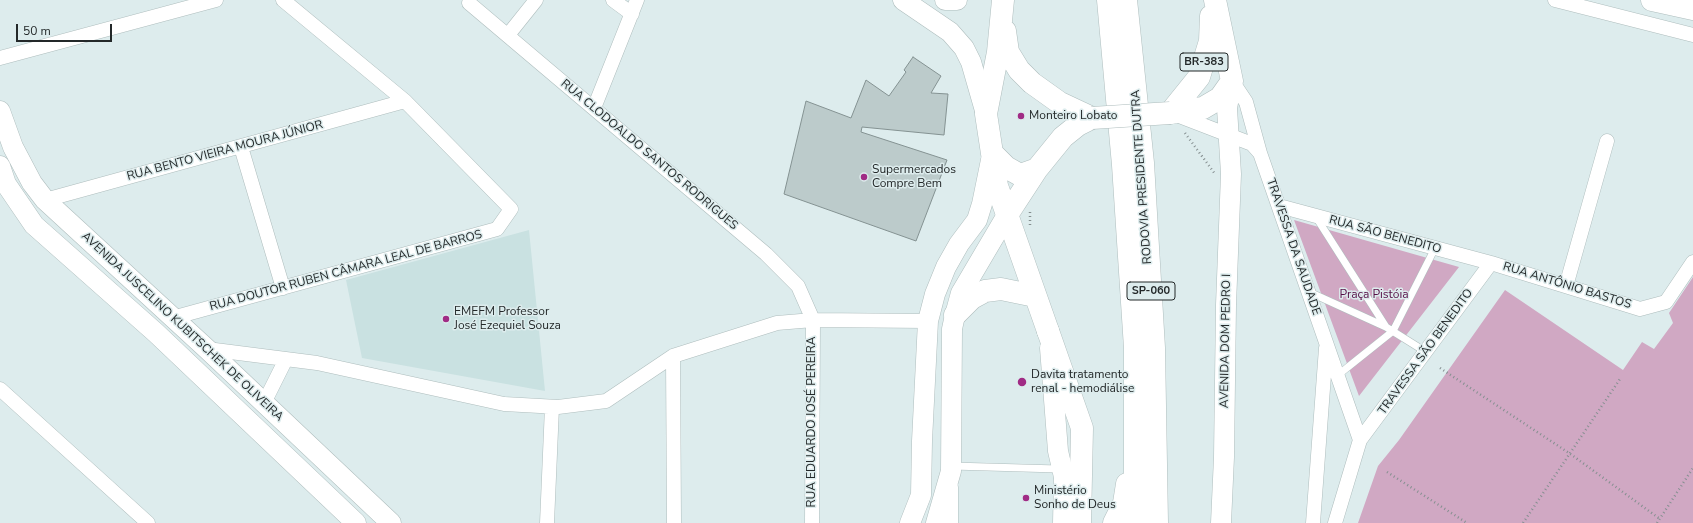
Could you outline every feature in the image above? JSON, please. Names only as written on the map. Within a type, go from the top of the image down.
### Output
[{"type":"main road","points":[[903,0],[950,32],[964,48],[971,62],[986,114],[997,186],[1082,428],[1080,523]]},
{"type":"main road","points":[[946,0],[957,0]]},
{"type":"main road","name":"RODOVIA PRESIDENTE DUTRA","points":[[1108,0],[1123,165],[1134,348],[1136,422],[1135,523]]},
{"type":"main road","name":"RODOVIA PRESIDENTE DUTRA","points":[[1126,0],[1143,163],[1154,348],[1157,523]]},
{"type":"main road","name":"BR-383","points":[[1170,113],[1199,77],[1210,41],[1212,0]]},
{"type":"main road","name":"BR-383","points":[[1036,169],[1063,137],[1078,125],[1092,118],[1170,113],[1203,108],[1220,98],[1232,81],[1215,0]]},
{"type":"main road","points":[[1652,0],[1693,9]]},
{"type":"main road","points":[[986,114],[998,52],[1002,6]]},
{"type":"main road","points":[[1002,6],[1008,52],[1019,70],[1032,83],[1060,103],[1092,118]]},
{"type":"main road","name":"AVENIDA DOM PEDRO I","points":[[1221,523],[1230,194],[1230,158],[1227,108],[1232,81]]},
{"type":"main road","name":"AVENIDA JUSCELINO KUBITSCHEK DE OLIVEIRA","points":[[0,111],[13,147],[32,183],[45,200],[207,349],[391,523]]},
{"type":"main road","points":[[992,154],[1006,167],[1020,175],[1036,169]]},
{"type":"main road","points":[[910,523],[922,496],[922,428],[928,321],[935,294],[946,267],[959,244],[977,220],[982,204],[992,154]]},
{"type":"main road","name":"AVENIDA JUSCELINO KUBITSCHEK DE OLIVEIRA","points":[[0,166],[6,184],[34,225],[156,333],[356,523]]},
{"type":"main road","points":[[936,523],[951,469],[952,330],[961,292],[1036,169]]},
{"type":"main road","points":[[121,302],[137,286]]},
{"type":"main road","points":[[955,315],[972,298],[985,291],[1001,289],[1035,296]]},
{"type":"main road","points":[[1048,331],[1058,460],[1064,477],[1062,523]]},
{"type":"main road","points":[[1114,523],[1124,503],[1136,422]]},
{"type":"main road","points":[[922,428],[952,428]]},
{"type":"street","points":[[0,58],[216,0]]},
{"type":"street","points":[[283,0],[405,101]]},
{"type":"street","points":[[508,35],[536,0]]},
{"type":"street","points":[[613,0],[632,14]]},
{"type":"street","points":[[594,108],[637,0]]},
{"type":"street","points":[[1555,0],[1693,35]]},
{"type":"street","name":"RUA CLODOALDO SANTOS RODRIGUES","points":[[469,2],[766,254],[798,286],[813,320]]},
{"type":"street","name":"TRAVESSA DA SAUDADE","points":[[1232,81],[1246,102],[1260,153],[1360,440]]},
{"type":"street","name":"RUA BENTO VIEIRA MOURA JÚNIOR","points":[[45,200],[405,101]]},
{"type":"street","name":"RUA DOUTOR RUBEN CÂMARA LEAL DE BARROS","points":[[172,318],[497,229],[511,209],[405,101]]},
{"type":"street","points":[[1170,113],[1252,144],[1260,153]]},
{"type":"street","points":[[1566,286],[1607,141]]},
{"type":"street","points":[[241,147],[282,288]]},
{"type":"street","name":"RUA SÃO BENEDITO","points":[[1279,206],[1491,263]]},
{"type":"street","name":"RUA ANTÔNIO BASTOS","points":[[1491,263],[1640,309],[1666,302],[1693,262]]},
{"type":"street","name":"TRAVESSA SÃO BENEDITO","points":[[1360,440],[1491,263]]},
{"type":"street","points":[[207,349],[317,363],[504,404],[552,407],[606,401],[673,356],[777,323],[813,320],[928,321]]},
{"type":"street","name":"RUA EDUARDO JOSÉ PEREIRA","points":[[812,523],[813,320]]},
{"type":"street","name":"TRAVESSA DA SAUDADE","points":[[1313,523],[1326,342]]},
{"type":"street","points":[[673,356],[674,523]]},
{"type":"street","points":[[264,403],[286,359]]},
{"type":"street","points":[[0,389],[148,523]]},
{"type":"street","points":[[547,523],[552,407]]},
{"type":"street","points":[[1335,523],[1360,440]]},
{"type":"street","points":[[1056,523],[1058,460]]},
{"type":"street","points":[[951,469],[951,523]]},
{"type":"lane","points":[[1316,216],[1390,329]]},
{"type":"lane","points":[[1338,374],[1390,329],[1435,248]]},
{"type":"lane","points":[[1309,292],[1390,329],[1426,352]]},
{"type":"lane","points":[[951,469],[1058,460]]},
{"type":"path","points":[[1170,113],[1230,194]]},
{"type":"path","points":[[1440,368],[1569,454],[1660,519]]},
{"type":"path","points":[[1523,523],[1620,380]]},
{"type":"path","points":[[1657,523],[1693,468]]},
{"type":"path","points":[[1387,472],[1467,523]]},
{"type":"shaded area","name":"EMEFM Professor José Ezequiel Souza","points":[[529,230],[545,391],[362,358],[346,280]]},
{"type":"green space","name":"Praça Pistóia","points":[[1294,220],[1459,267],[1359,396]]},
{"type":"green space","points":[[1693,277],[1693,523],[1358,523],[1378,466],[1399,440],[1505,290],[1623,370],[1642,342],[1654,349],[1673,323],[1669,313]]},
{"type":"building","name":"Supermercados Compre Bem","points":[[913,57],[941,76],[931,93],[948,94],[944,135],[862,127],[861,132],[947,160],[916,241],[784,194],[806,101],[851,118],[866,80],[889,96],[906,72],[904,70]]},
{"type":"place","name":"Monteiro Lobato","points":[[1021,116]]},
{"type":"place","name":"Supermercados Compre Bem","points":[[864,177]]},
{"type":"place","name":"EMEFM Professor José Ezequiel Souza","points":[[446,319]]},
{"type":"place","name":"Davita tratamento renal - hemodiálise","points":[[1022,382]]},
{"type":"place","name":"Ministério Sonho de Deus","points":[[1026,498]]}]
